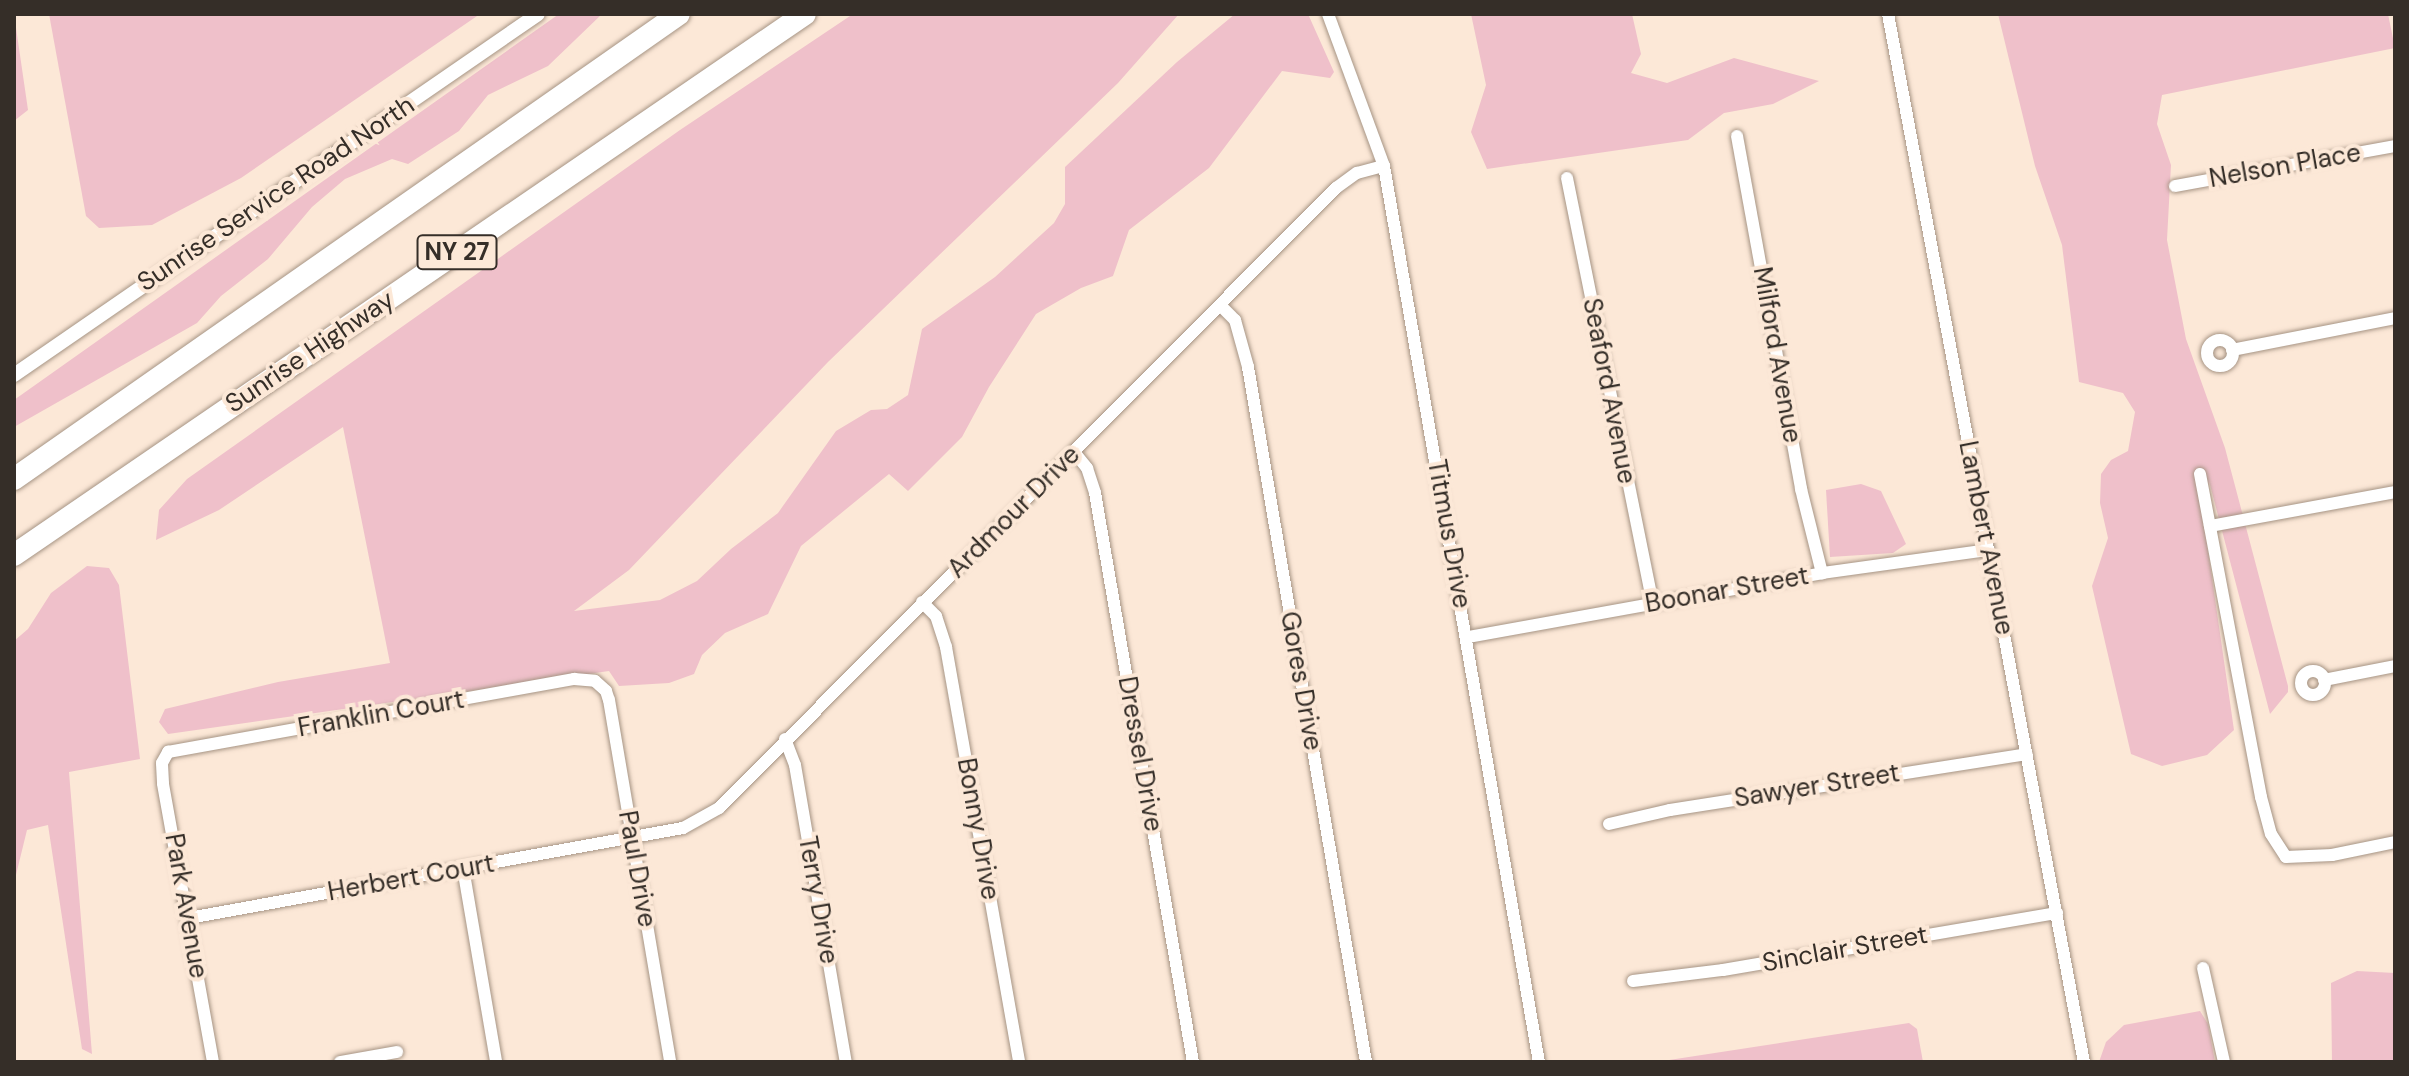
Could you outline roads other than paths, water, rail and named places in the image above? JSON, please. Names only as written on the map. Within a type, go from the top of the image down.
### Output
[{"type":"highway","name":"NY 27","points":[[14,479],[679,14]]},
{"type":"highway","name":"Sunrise Highway","points":[[14,555],[805,14]]},
{"type":"street","name":"Sunrise Service Road North","points":[[14,375],[538,14]]},
{"type":"street","name":"Titmus Drive","points":[[1328,14],[1384,166],[1468,637],[1539,1062]]},
{"type":"street","name":"Lambert Avenue","points":[[1888,14],[2084,1062]]},
{"type":"street","name":"Milford Avenue","points":[[1737,136],[1801,489],[1822,573]]},
{"type":"street","name":"Nelson Place","points":[[2175,186],[2395,146]]},
{"type":"street","name":"Ardmour Drive","points":[[633,838],[683,828],[719,808],[1336,188],[1357,173],[1384,166]]},
{"type":"street","name":"Seaford Avenue","points":[[1567,178],[1653,604]]},
{"type":"street","name":"Gores Drive","points":[[1221,306],[1235,320],[1248,367],[1366,1062]]},
{"type":"street","points":[[2232,350],[2395,318]]},
{"type":"street","name":"Dressel Drive","points":[[1074,452],[1087,468],[1095,493],[1193,1062]]},
{"type":"street","points":[[2200,474],[2261,797],[2271,834],[2286,857],[2332,855],[2395,842]]},
{"type":"street","points":[[2210,526],[2395,492]]},
{"type":"street","name":"Boonar Street","points":[[1468,637],[1518,625],[1822,573],[1988,550]]},
{"type":"street","name":"Bonny Drive","points":[[922,602],[936,616],[946,647],[1019,1062]]},
{"type":"street","points":[[2324,680],[2395,666]]},
{"type":"street","name":"Franklin Court","points":[[168,752],[574,679],[595,681]]},
{"type":"street","name":"Paul Drive","points":[[595,681],[606,691],[609,700],[670,1062]]},
{"type":"street","name":"Terry Drive","points":[[785,739],[795,765],[846,1062]]},
{"type":"street","name":"Park Avenue","points":[[168,752],[162,763],[163,783],[213,1062]]},
{"type":"street","name":"Sawyer Street","points":[[1609,824],[1670,810],[2027,754]]},
{"type":"street","name":"Herbert Court","points":[[189,918],[633,838]]},
{"type":"street","points":[[463,868],[496,1062]]},
{"type":"street","name":"Sinclair Street","points":[[1633,981],[1723,970],[2057,913]]},
{"type":"street","points":[[2203,968],[2224,1062]]},
{"type":"street","points":[[340,1062],[397,1052]]}]
